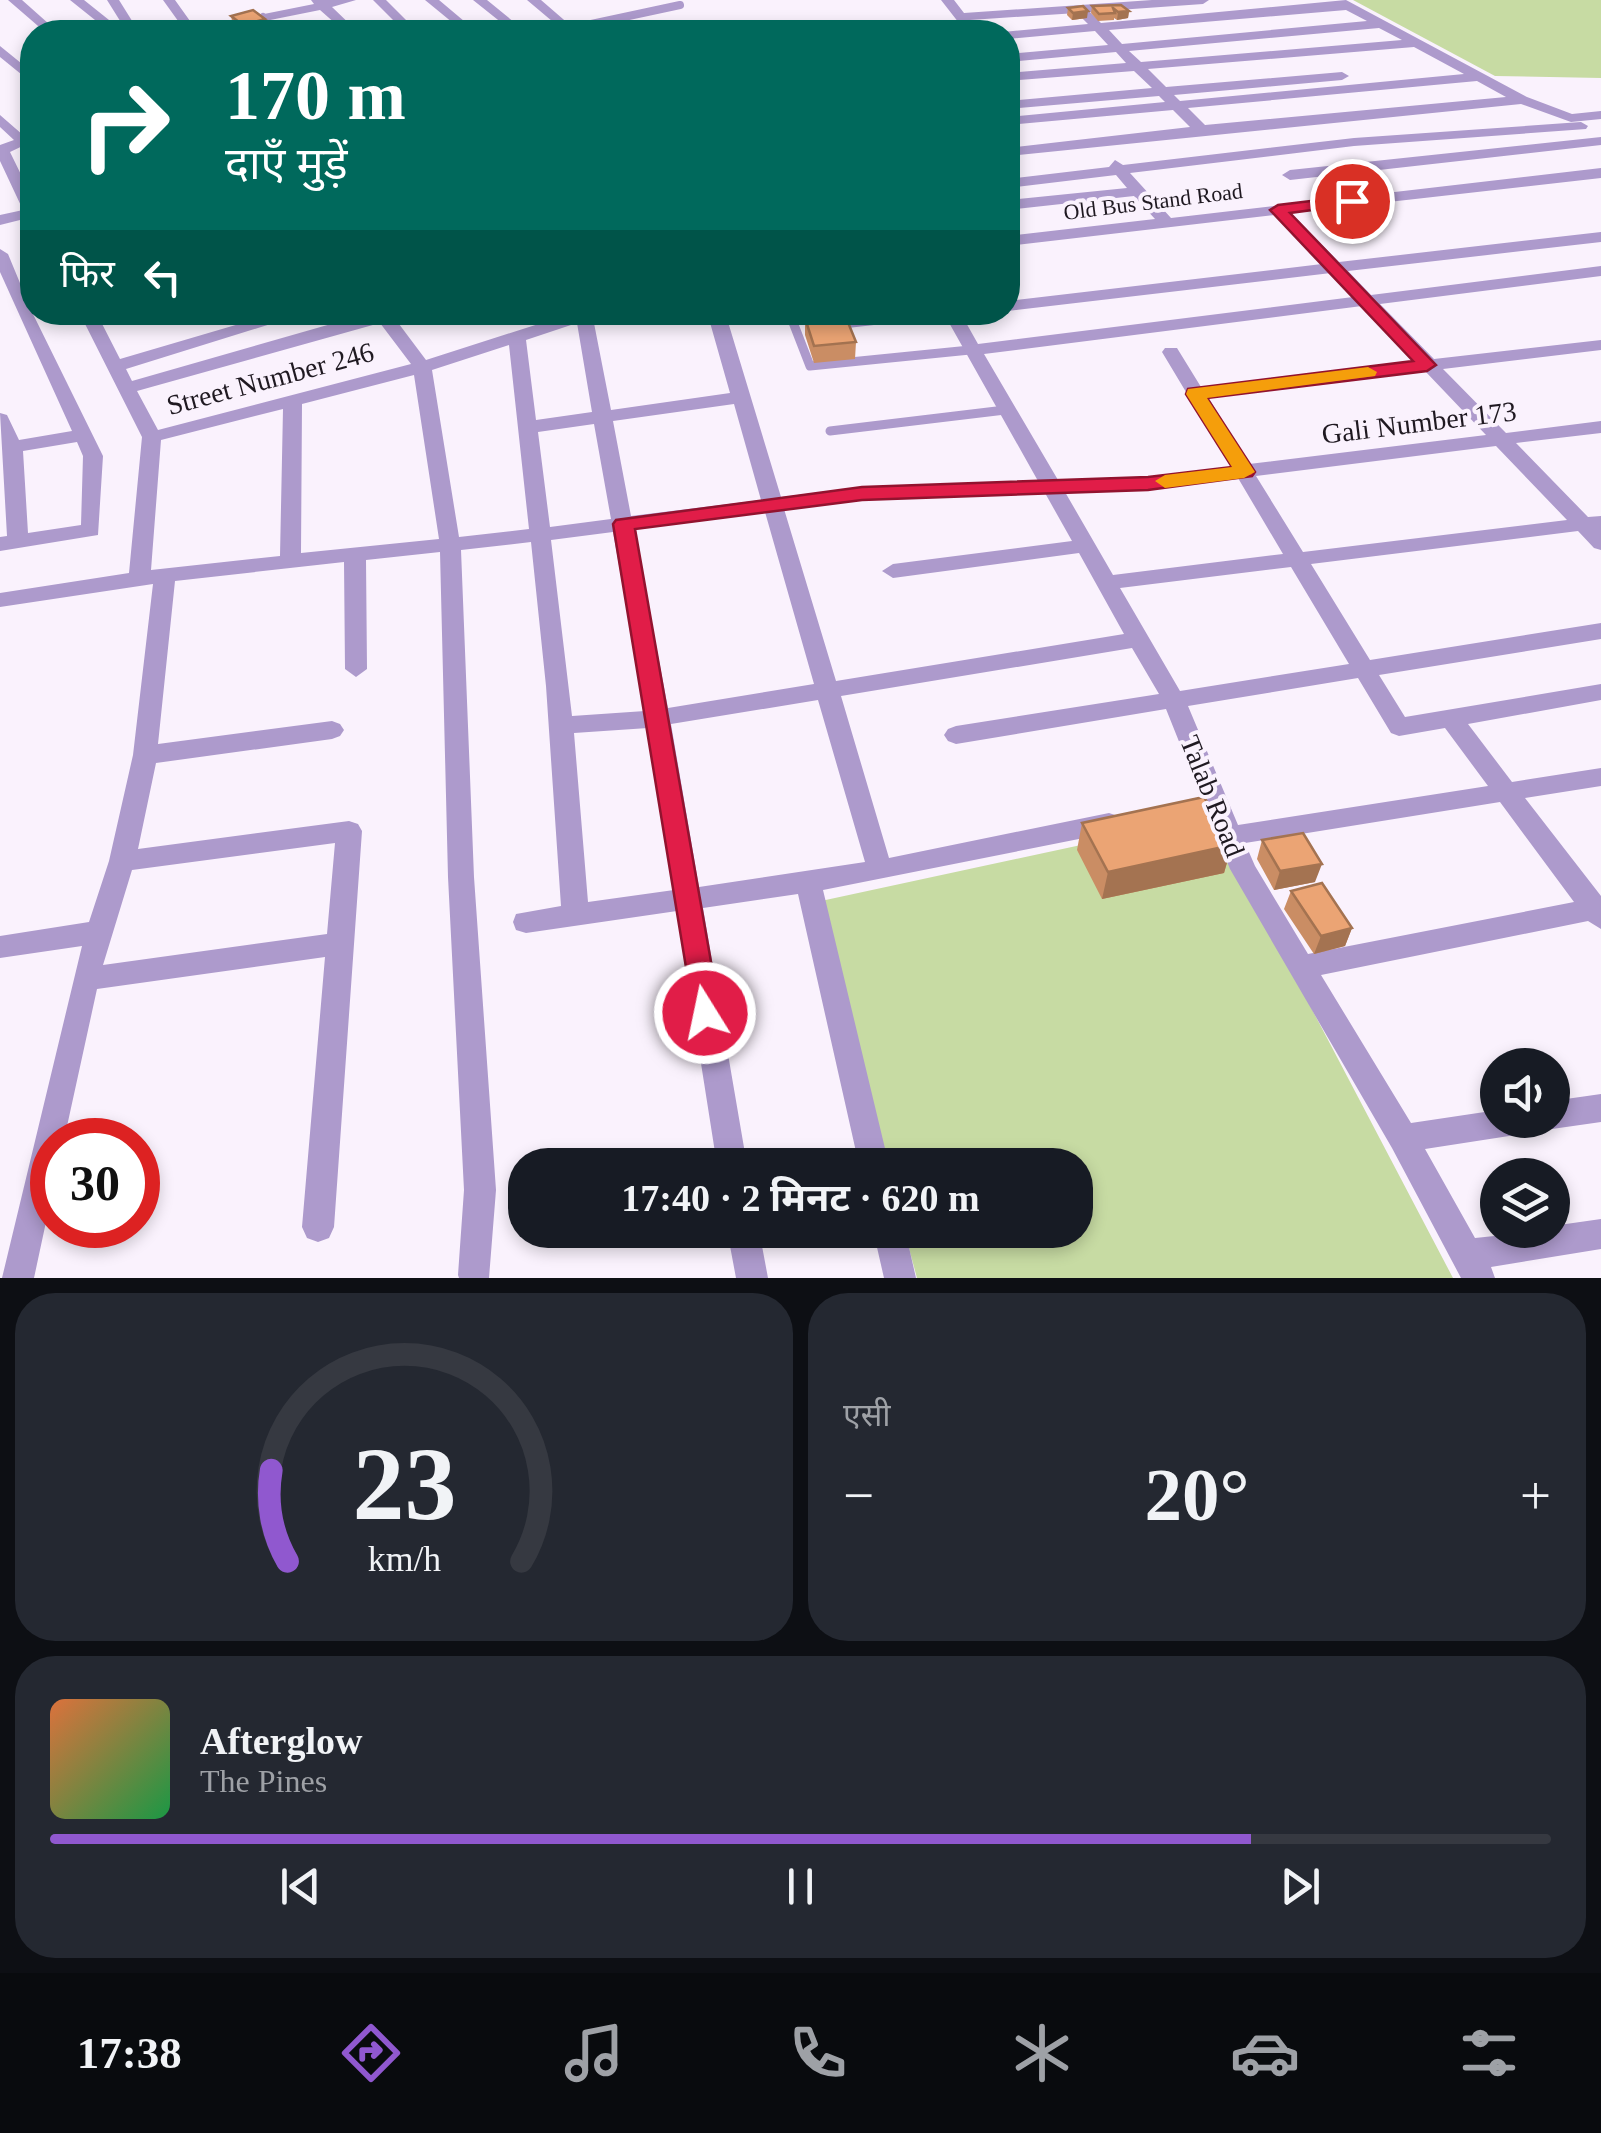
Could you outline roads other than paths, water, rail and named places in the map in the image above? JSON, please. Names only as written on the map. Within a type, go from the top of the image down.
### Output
[{"type":"street","points":[[14,0],[38,20]]},
{"type":"street","points":[[76,0],[102,20]]},
{"type":"street","points":[[247,0],[263,18]]},
{"type":"street","points":[[253,20],[320,3],[350,0]]},
{"type":"street","points":[[379,0],[400,20]]},
{"type":"street","points":[[431,0],[456,20]]},
{"type":"street","points":[[479,0],[505,20]]},
{"type":"street","points":[[534,0],[557,20]]},
{"type":"street","points":[[950,3],[998,0]]},
{"type":"street","points":[[963,17],[1077,4],[1203,0]]},
{"type":"street","points":[[320,3],[339,20]]},
{"type":"street","points":[[950,3],[965,20]]},
{"type":"street","points":[[1020,34],[1343,3],[1522,100],[1576,122],[1601,140]]},
{"type":"street","points":[[1077,4],[1230,159]]},
{"type":"street","points":[[1020,57],[1383,24]]},
{"type":"street","points":[[1020,74],[1415,44]]},
{"type":"street","points":[[0,50],[20,66]]},
{"type":"street","points":[[1020,103],[1460,67]]},
{"type":"street","points":[[1020,120],[1479,77]]},
{"type":"street","points":[[1020,83],[1096,142],[1166,222]]},
{"type":"street","points":[[1020,151],[1522,100]]},
{"type":"street","points":[[1020,182],[1354,142],[1576,122],[1601,114]]},
{"type":"street","points":[[0,119],[20,135]]},
{"type":"street","points":[[1290,175],[1601,140]]},
{"type":"street","points":[[1,150],[20,188]]},
{"type":"street","name":"Old Bus Stand Road","points":[[1020,240],[1601,173]]},
{"type":"street","points":[[1574,176],[1601,195]]},
{"type":"street","points":[[1020,204],[1138,191]]},
{"type":"street","points":[[1278,210],[1499,440],[1592,523],[1601,543]]},
{"type":"street","points":[[1020,305],[1601,237]]},
{"type":"street","points":[[0,254],[20,292]]},
{"type":"street","points":[[970,350],[1601,271]]},
{"type":"street","points":[[0,419],[7,448],[9,542],[90,530],[93,456],[35,325]]},
{"type":"street","name":"Street Number 246","points":[[94,325],[152,437],[422,367]]},
{"type":"street","points":[[115,366],[256,325]]},
{"type":"street","points":[[126,388],[344,325]]},
{"type":"street","points":[[390,325],[422,367],[450,544],[461,878],[480,1190],[474,1276]]},
{"type":"street","points":[[422,367],[556,325]]},
{"type":"street","points":[[591,325],[729,1148]]},
{"type":"street","points":[[720,325],[880,870]]},
{"type":"street","name":"Talab Road","points":[[956,325],[1175,702],[1206,803],[1229,836],[1242,869],[1404,1138],[1472,1266]]},
{"type":"street","points":[[518,337],[558,686],[575,913]]},
{"type":"street","points":[[1195,394],[1601,345]]},
{"type":"street","points":[[1171,352],[1400,726],[1601,692]]},
{"type":"street","points":[[530,427],[741,397]]},
{"type":"street","points":[[290,562],[293,401]]},
{"type":"street","name":"Gali Number 173","points":[[0,600],[152,577],[538,535],[862,494],[1148,484],[1601,426]]},
{"type":"street","points":[[7,448],[84,435]]},
{"type":"street","points":[[18,1278],[85,979],[122,861],[145,755],[152,577],[152,437]]},
{"type":"street","points":[[1105,582],[1592,523]]},
{"type":"street","points":[[894,572],[1084,546]]},
{"type":"street","points":[[355,554],[356,669]]},
{"type":"street","points":[[956,735],[1175,702],[1365,666],[1601,631]]},
{"type":"street","points":[[559,722],[584,726],[658,718],[1138,640]]},
{"type":"street","points":[[1301,967],[1599,911],[1452,719]]},
{"type":"street","points":[[145,755],[332,730]]},
{"type":"street","points":[[1229,836],[1601,777]]},
{"type":"street","points":[[526,922],[686,902],[880,870],[1140,817]]},
{"type":"street","points":[[122,861],[349,831],[318,1227]]},
{"type":"street","points":[[808,882],[870,1148]]},
{"type":"street","points":[[0,946],[100,932]]},
{"type":"street","points":[[85,979],[340,944]]},
{"type":"street","points":[[1570,1112],[1601,1108]]},
{"type":"street","points":[[1404,1138],[1480,1126]]},
{"type":"street","points":[[1472,1266],[1601,1234]]},
{"type":"street","points":[[747,1248],[752,1278]]},
{"type":"street","points":[[893,1248],[900,1278]]},
{"type":"lane","points":[[615,20],[680,4]]},
{"type":"lane","points":[[793,325],[810,366],[970,350]]},
{"type":"lane","points":[[795,329],[831,325]]},
{"type":"lane","points":[[830,431],[1004,410]]}]
